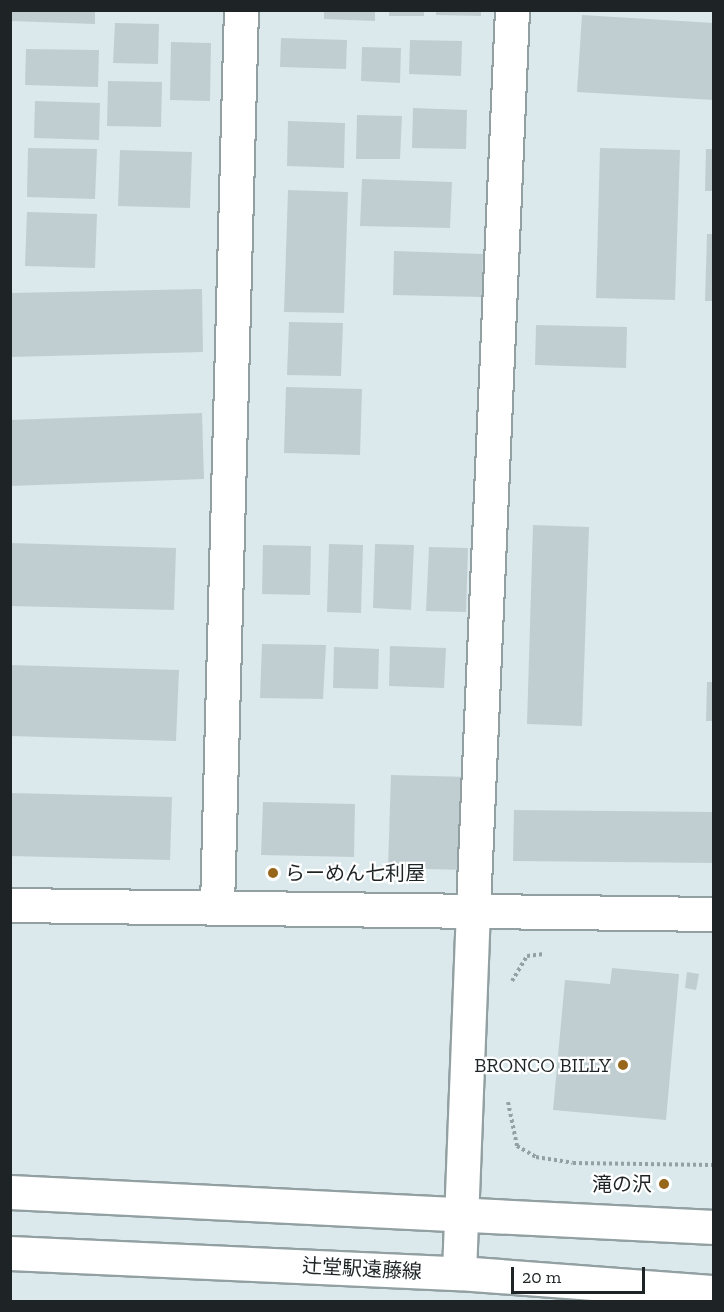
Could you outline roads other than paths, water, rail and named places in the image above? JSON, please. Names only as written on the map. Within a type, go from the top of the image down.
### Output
[{"type":"street","points":[[217,906],[241,10]]},
{"type":"street","points":[[459,1273],[512,10]]},
{"type":"street","points":[[10,905],[474,907],[714,914]]},
{"type":"street","points":[[10,1192],[461,1211],[714,1227]]},
{"type":"street","name":"辻堂駅遠藤線","points":[[10,1253],[459,1273],[714,1292]]},
{"type":"place","name":"らーめん七利屋","points":[[273,873]]},
{"type":"place","name":"BRONCO BILLY","points":[[623,1065]]},
{"type":"place","name":"滝の沢","points":[[664,1184]]}]
